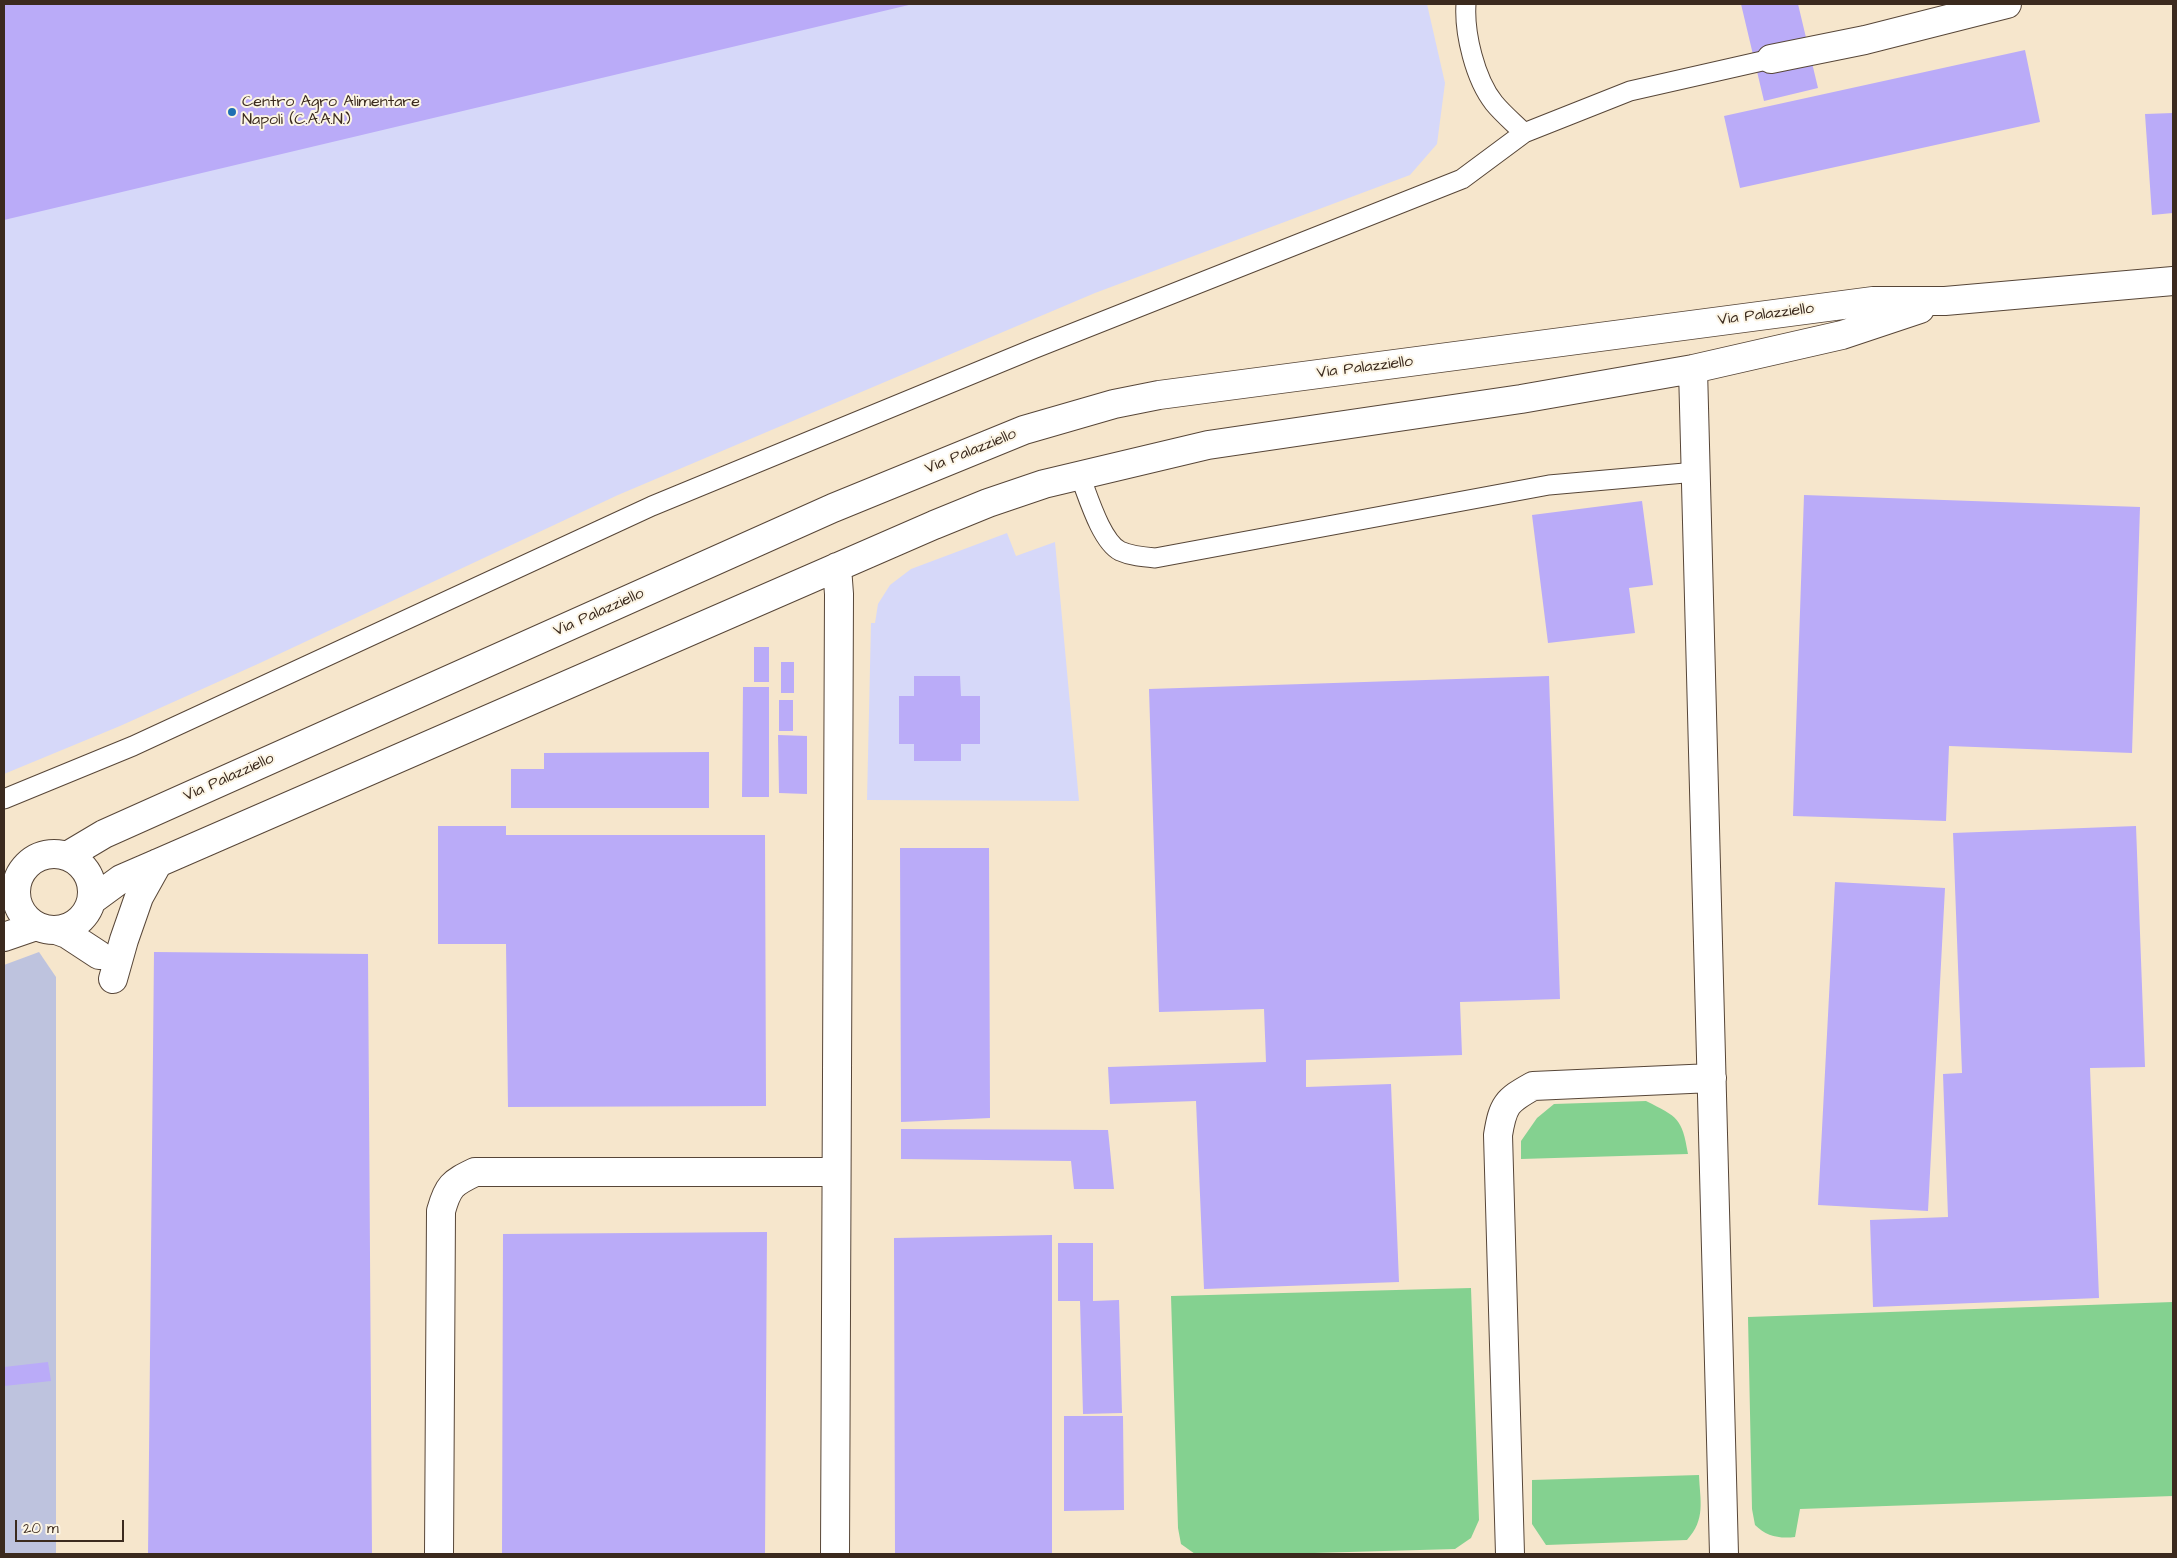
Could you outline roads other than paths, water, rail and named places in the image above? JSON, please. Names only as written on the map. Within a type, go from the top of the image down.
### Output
[{"type":"street","points":[[1771,59],[1865,40],[2007,4]]},
{"type":"street","name":"Via Palazziello","points":[[67,856],[104,834],[833,508],[1024,430],[1067,416],[1159,394],[1873,301],[1945,301],[2173,281]]},
{"type":"street","name":"Via Palazziello","points":[[4,937],[66,920],[121,879],[837,567],[988,503],[1044,484],[1208,444],[1521,400],[1693,370],[1842,335],[1945,301]]},
{"type":"street","points":[[1693,370],[1724,1554]]},
{"type":"street","points":[[835,1554],[839,604],[837,567]]},
{"type":"street","points":[[55,853],[67,856],[79,863],[88,874],[92,887],[66,920],[25,917],[18,906],[11,881],[32,860],[43,855],[55,853]]},
{"type":"street","points":[[113,979],[139,897],[158,863]]},
{"type":"street","points":[[1510,1554],[1498,1135],[1502,1112],[1512,1097],[1533,1086],[1712,1078]]},
{"type":"street","points":[[439,1554],[441,1211],[447,1191],[459,1180],[475,1172],[836,1172]]},
{"type":"lane","points":[[1466,4],[1465,30],[1474,65],[1493,102],[1524,133]]},
{"type":"lane","points":[[4,799],[133,746],[652,506],[1033,349],[1462,179],[1524,133],[1630,91],[1771,59]]},
{"type":"lane","points":[[1080,476],[1106,536],[1118,550],[1135,556],[1155,558],[1549,485],[1696,472]]},
{"type":"place","name":"Centro Agro Alimentare Napoli (C.A.A.N.)","points":[[232,112]]}]
